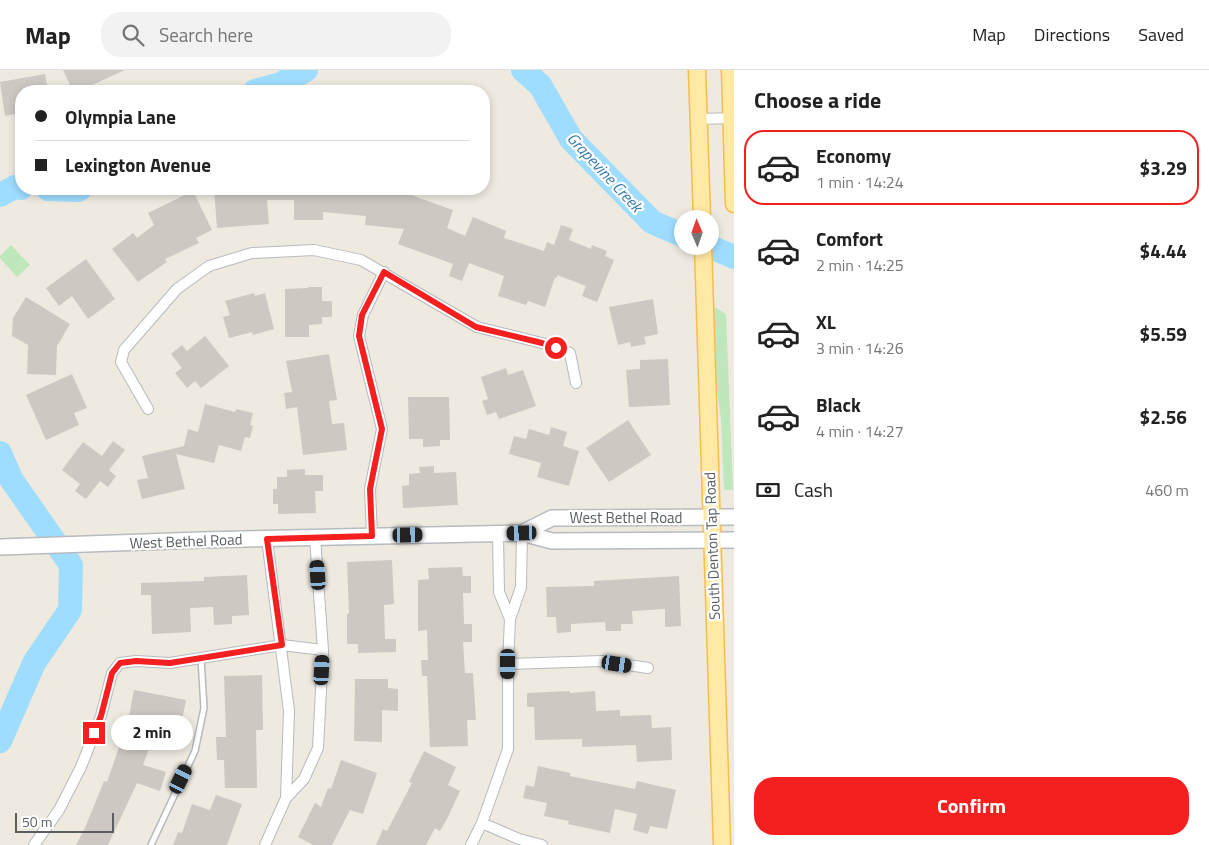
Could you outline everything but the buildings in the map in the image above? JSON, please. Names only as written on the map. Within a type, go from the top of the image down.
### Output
[{"type":"main road","points":[[698,70],[702,210]]},
{"type":"main road","points":[[730,70],[733,118],[734,204]]},
{"type":"main road","name":"South Denton Tap Road","points":[[703,255],[710,517],[722,845]]},
{"type":"main road","name":"West Bethel Road","points":[[522,533],[552,518],[734,517]]},
{"type":"main road","name":"West Bethel Road","points":[[0,548],[315,537],[498,533],[522,533],[552,541],[734,540]]},
{"type":"street","points":[[699,119],[733,118]]},
{"type":"street","points":[[148,409],[121,362],[124,350],[177,289],[209,266],[252,253],[314,250],[361,260],[476,327],[542,343],[570,354],[576,383]]},
{"type":"street","points":[[372,536],[370,489],[382,429],[359,336],[362,315],[384,272]]},
{"type":"street","points":[[498,533],[499,592],[510,619]]},
{"type":"street","points":[[471,845],[482,823],[508,750],[510,619],[521,587],[522,533]]},
{"type":"street","points":[[266,845],[286,798],[304,779],[318,748],[323,650],[315,537]]},
{"type":"street","points":[[267,539],[289,711],[286,798]]},
{"type":"street","points":[[34,845],[59,810],[81,767],[101,716],[112,673],[120,663],[136,661],[170,663],[282,645],[323,650]]},
{"type":"street","points":[[508,664],[602,661],[648,668]]},
{"type":"street","points":[[482,823],[518,839],[542,845]]},
{"type":"lane","points":[[151,845],[195,751],[204,708],[201,658]]},
{"type":"green space","points":[[11,245],[30,265],[17,277],[0,258]]},
{"type":"green space","points":[[713,306],[726,314],[733,490],[724,490],[721,419],[715,378]]},
{"type":"waterway","name":"Grapevine Creek","points":[[277,85],[306,70]]},
{"type":"waterway","name":"Grapevine Creek","points":[[523,70],[540,85],[571,139],[652,222],[674,232]]},
{"type":"waterway","name":"Grapevine Creek","points":[[0,195],[15,187]]},
{"type":"waterway","name":"Grapevine Creek","points":[[719,251],[734,257]]},
{"type":"waterway","name":"Grapevine Creek","points":[[0,453],[11,479],[71,565],[70,610],[34,663],[0,741]]},
{"type":"route","points":[[94,733],[101,716],[112,673],[120,663],[136,661],[170,663],[282,645],[267,539],[372,536],[370,489],[382,429],[359,336],[362,315],[384,272],[476,327],[556,348]]}]
